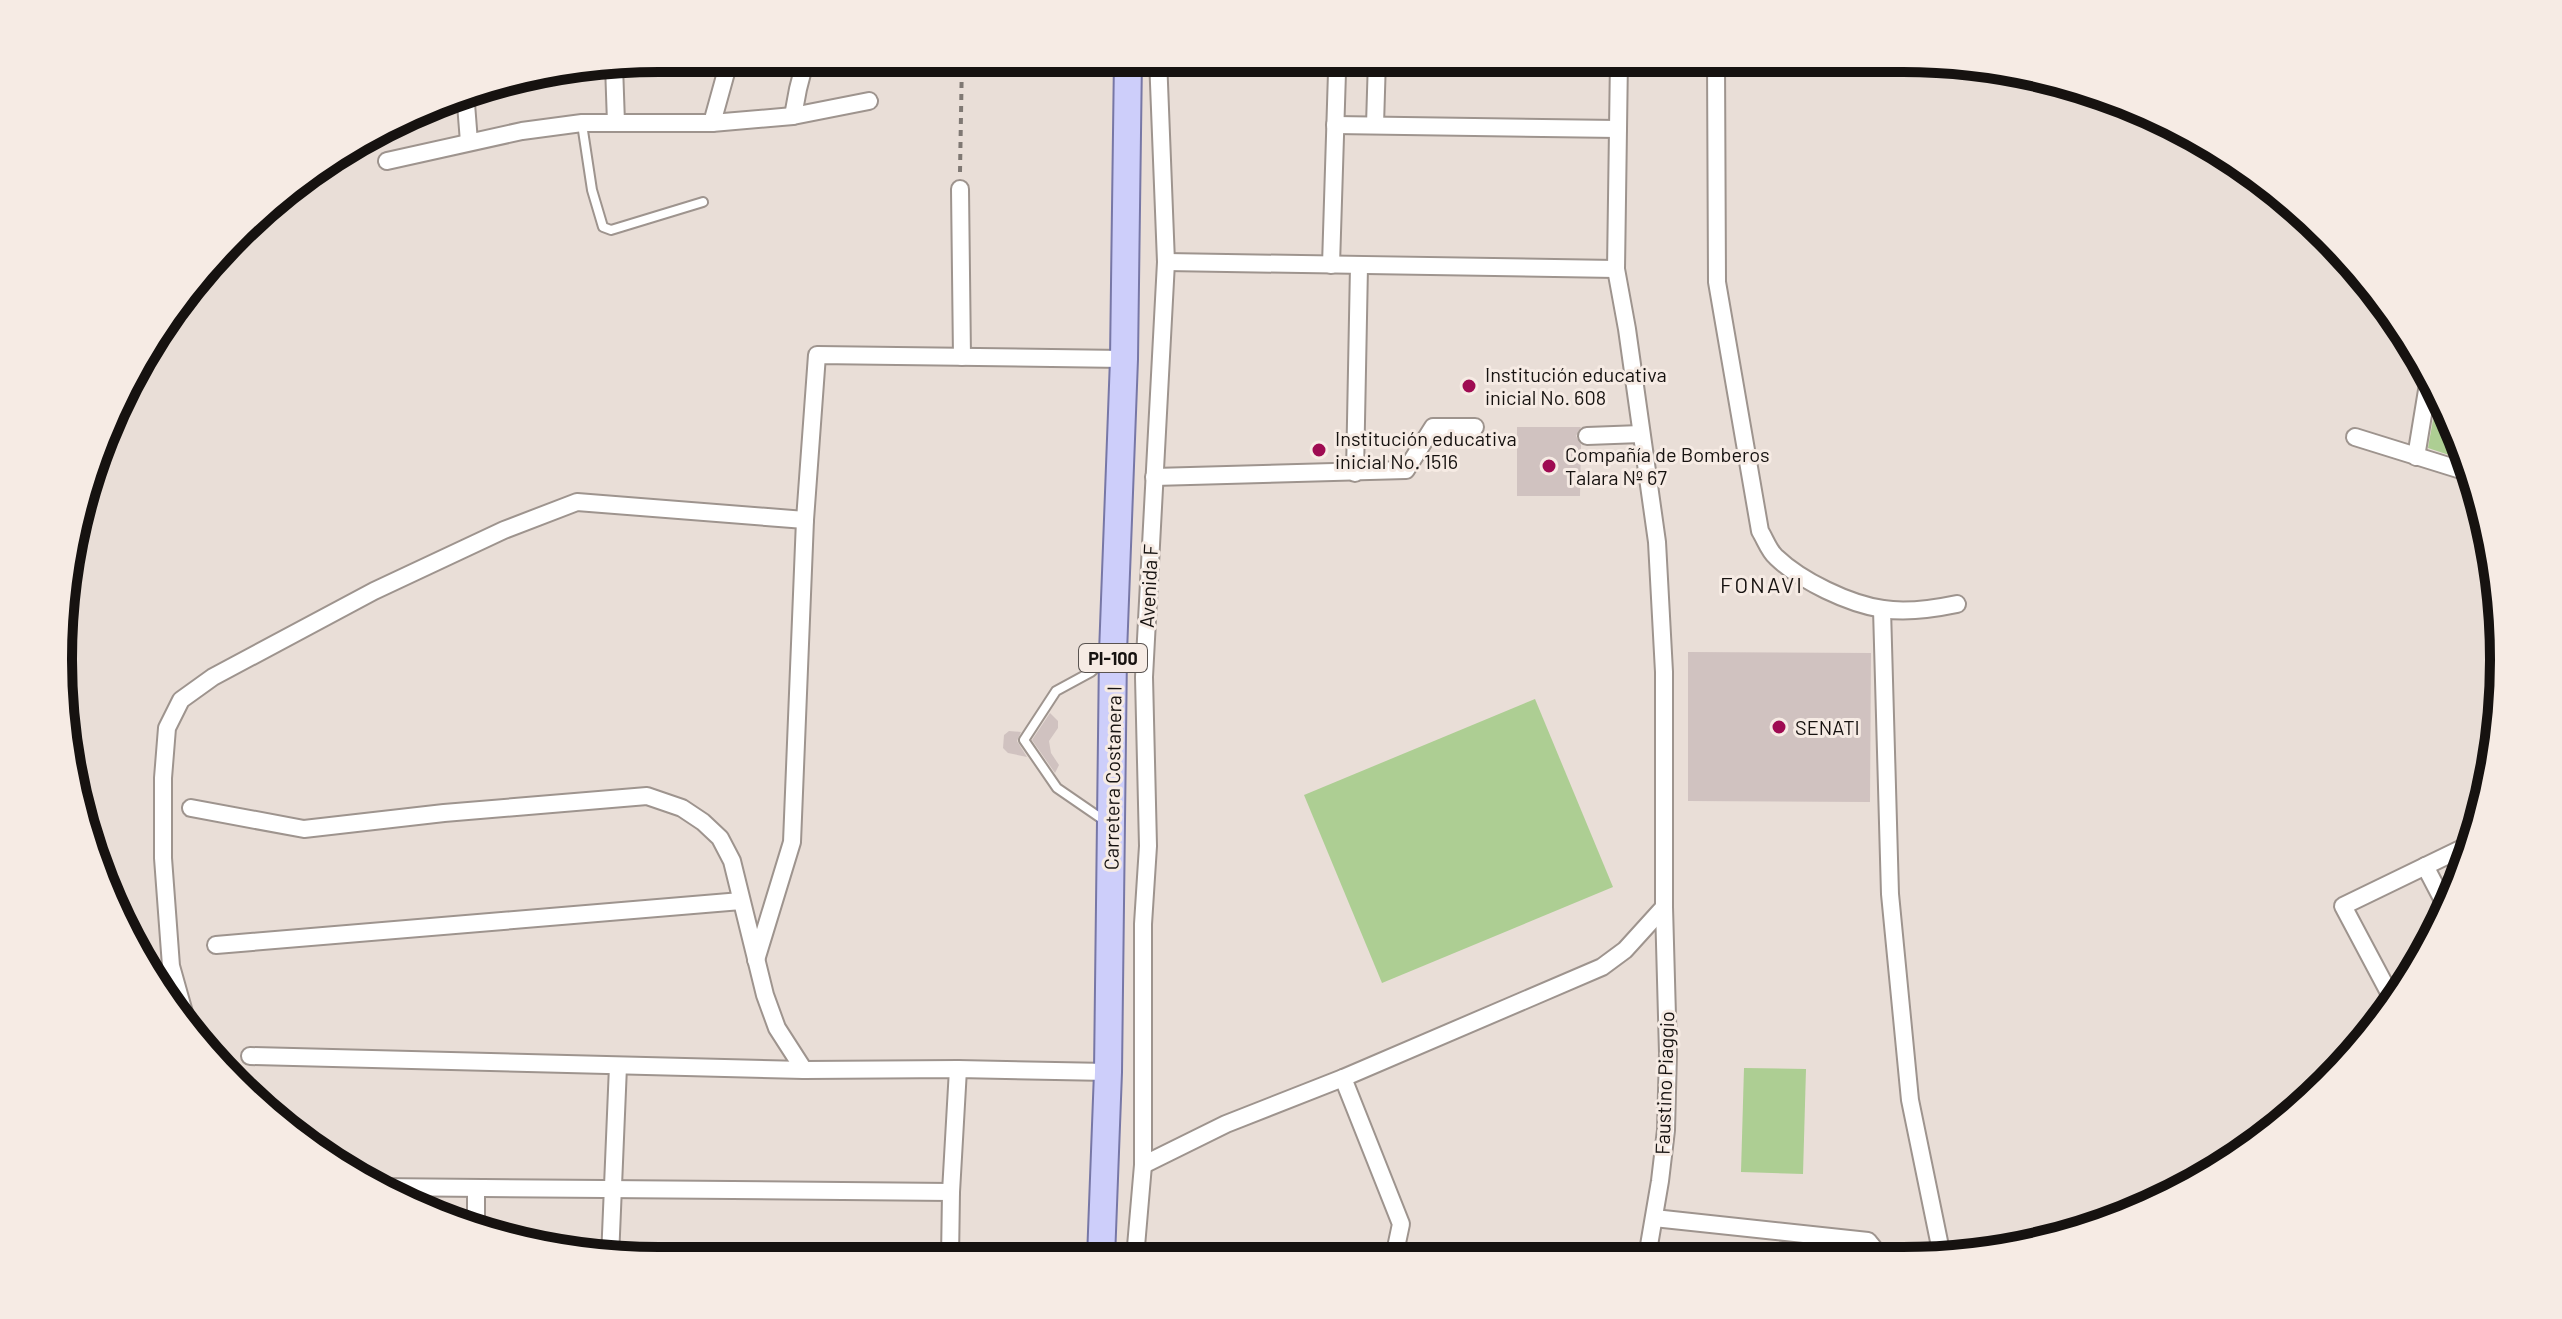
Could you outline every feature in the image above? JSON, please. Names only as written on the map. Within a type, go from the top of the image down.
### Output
[{"type":"main road","name":"Carretera Costanera I","points":[[1101,1247],[1108,1072],[1113,653],[1124,359],[1128,72]]},
{"type":"street","points":[[712,123],[726,72]]},
{"type":"street","points":[[793,116],[803,72]]},
{"type":"street","name":"Avenida F","points":[[1136,1247],[1143,1165],[1143,924],[1148,846],[1144,677],[1166,262],[1159,72]]},
{"type":"street","points":[[1331,265],[1337,72]]},
{"type":"street","points":[[1375,125],[1377,72]]},
{"type":"street","name":"Faustino Piaggio","points":[[1619,72],[1616,269],[1657,542],[1662,601],[1668,1053],[1666,1130],[1649,1247]]},
{"type":"street","points":[[1716,72],[1717,282],[1760,531],[1775,556],[1804,578],[1839,596],[1882,609],[1927,610],[1957,604]]},
{"type":"street","points":[[614,74],[616,123]]},
{"type":"street","points":[[387,161],[522,131],[582,123],[712,123],[793,116],[869,101]]},
{"type":"street","points":[[466,105],[469,142]]},
{"type":"street","points":[[1335,125],[1618,129]]},
{"type":"street","points":[[960,189],[962,357]]},
{"type":"street","points":[[1166,262],[1616,269]]},
{"type":"street","points":[[1355,473],[1359,266]]},
{"type":"street","points":[[756,960],[792,842],[805,520],[817,355],[1124,359]]},
{"type":"street","points":[[2416,457],[2426,395]]},
{"type":"street","points":[[1154,477],[1406,470],[1433,427],[1475,427]]},
{"type":"street","points":[[1587,436],[1641,434]]},
{"type":"street","points":[[2355,437],[2458,469]]},
{"type":"street","points":[[180,999],[171,966],[163,858],[163,778],[167,728],[181,700],[213,677],[374,591],[504,530],[577,502],[805,520]]},
{"type":"street","points":[[1882,609],[1893,926],[1910,1100],[1940,1246]]},
{"type":"street","points":[[191,808],[304,829],[444,813],[647,796],[682,808],[720,838],[732,861],[756,960],[777,1028],[804,1070]]},
{"type":"street","points":[[2388,990],[2343,906],[2458,850]]},
{"type":"street","points":[[2425,866],[2440,895]]},
{"type":"street","points":[[216,945],[741,901]]},
{"type":"street","points":[[1143,1165],[1226,1124],[1343,1078],[1602,967],[1633,942],[1664,907]]},
{"type":"street","points":[[250,1056],[804,1070],[1108,1072]]},
{"type":"street","points":[[612,1245],[618,1066]]},
{"type":"street","points":[[950,1247],[958,1069]]},
{"type":"street","points":[[1343,1078],[1401,1224],[1396,1247]]},
{"type":"street","points":[[403,1187],[951,1192]]},
{"type":"street","points":[[476,1188],[476,1218]]},
{"type":"street","points":[[1654,1218],[1868,1241],[1873,1247]]},
{"type":"lane","points":[[582,123],[592,190],[603,227],[611,230],[703,202]]},
{"type":"lane","points":[[1111,826],[1057,788],[1024,740],[1056,691],[1091,672],[1113,653]]},
{"type":"path","points":[[960,189],[962,72]]},
{"type":"green space","points":[[2434,412],[2453,456],[2428,448]]},
{"type":"green space","points":[[1535,699],[1613,887],[1382,983],[1304,795]]},
{"type":"green space","points":[[1744,1068],[1806,1069],[1803,1174],[1741,1172]]},
{"type":"building","name":"Compañía de Bomberos Talara Nº 67","points":[[1517,427],[1581,427],[1576,436],[1581,445],[1580,496],[1517,496]]},
{"type":"building","name":"SENATI","points":[[1688,652],[1871,653],[1870,802],[1688,801]]},
{"type":"building","points":[[1050,713],[1058,721],[1058,728],[1049,741],[1051,753],[1059,765],[1055,773],[1032,740]]},
{"type":"building","points":[[1009,731],[1021,732],[1017,741],[1027,757],[1008,753],[1003,748],[1004,735]]},
{"type":"place","name":"Institución educativa inicial No. 608","points":[[1469,386]]},
{"type":"place","name":"Institución educativa inicial No. 1516","points":[[1319,450]]},
{"type":"place","name":"Compañía de Bomberos Talara Nº 67","points":[[1549,466]]},
{"type":"place","name":"SENATI","points":[[1779,727]]},
{"type":"district","name":"FONAVI","points":[[1762,584]]}]
